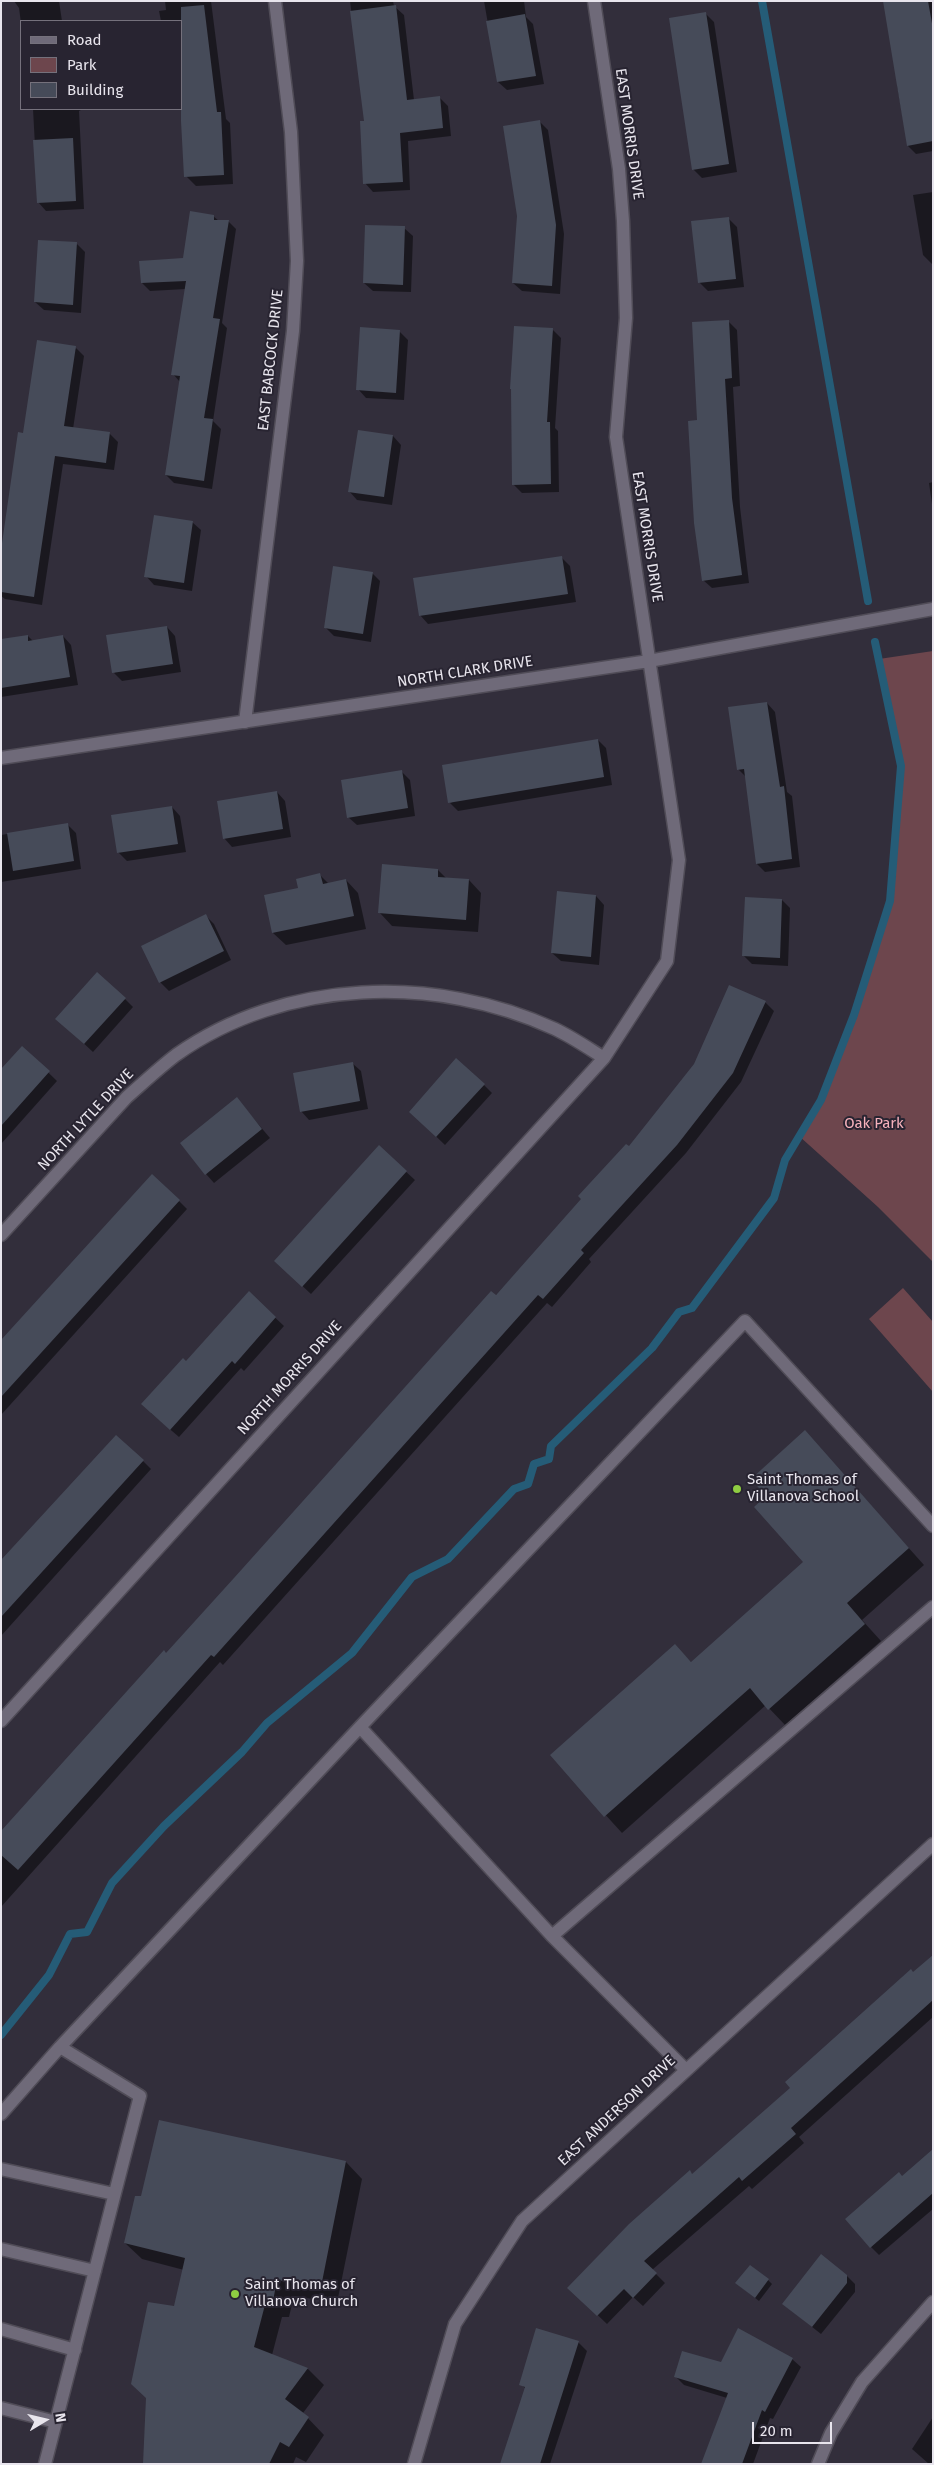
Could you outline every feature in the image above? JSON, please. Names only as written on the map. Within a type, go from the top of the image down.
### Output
[{"type":"street","name":"EAST BABCOCK DRIVE","points":[[245,722],[292,340],[297,261],[291,132],[275,1]]},
{"type":"street","name":"EAST MORRIS DRIVE","points":[[594,1],[619,169],[623,220],[626,318],[616,437],[679,860],[667,961],[604,1058]]},
{"type":"street","name":"NORTH CLARK DRIVE","points":[[1,758],[649,660],[933,609]]},
{"type":"street","name":"NORTH LYTLE DRIVE","points":[[1,1236],[127,1097],[148,1078],[177,1055],[212,1035],[275,1008],[356,992],[396,990],[440,994],[513,1012],[556,1029],[604,1058]]},
{"type":"street","name":"NORTH MORRIS DRIVE","points":[[1,1721],[604,1058]]},
{"type":"street","points":[[1,2114],[60,2047],[744,1321],[933,1526]]},
{"type":"street","points":[[552,1936],[933,1607]]},
{"type":"street","points":[[360,1727],[552,1936],[685,2069]]},
{"type":"street","name":"EAST ANDERSON DRIVE","points":[[414,2464],[455,2324],[522,2221],[685,2069],[933,1844]]},
{"type":"street","points":[[45,2464],[140,2096],[60,2047]]},
{"type":"street","points":[[1,2169],[114,2194]]},
{"type":"street","points":[[1,2249],[95,2271]]},
{"type":"street","points":[[818,2464],[831,2433],[862,2382],[933,2302]]},
{"type":"street","points":[[1,2329],[75,2350]]},
{"type":"street","points":[[1,2408],[56,2422]]},
{"type":"green space","name":"Oak Park","points":[[933,651],[933,1262],[878,1207],[799,1136],[821,1100],[854,1015],[890,901],[901,766],[879,659]]},
{"type":"green space","points":[[903,1288],[933,1322],[933,1392],[869,1319]]},
{"type":"building","points":[[883,1],[928,1],[933,29],[933,141],[907,146]]},
{"type":"building","points":[[204,5],[217,112],[221,112],[224,175],[184,177],[181,121],[181,7]]},
{"type":"building","points":[[396,5],[407,100],[440,96],[443,128],[400,133],[403,182],[363,184],[360,121],[364,121],[350,11]]},
{"type":"building","points":[[706,12],[729,164],[692,170],[669,18]]},
{"type":"building","points":[[525,14],[536,76],[497,82],[486,21]]},
{"type":"building","points":[[540,120],[556,225],[552,286],[512,283],[517,216],[503,126]]},
{"type":"building","points":[[73,138],[76,201],[37,203],[33,140]]},
{"type":"building","points":[[190,211],[214,215],[214,220],[229,220],[213,318],[220,319],[204,418],[213,419],[204,481],[165,475],[180,376],[171,375],[186,281],[141,283],[139,261],[183,258]]},
{"type":"building","points":[[729,217],[736,279],[698,283],[691,221]]},
{"type":"building","points":[[365,225],[405,226],[403,285],[363,283]]},
{"type":"building","points":[[38,240],[77,242],[73,305],[34,302]]},
{"type":"building","points":[[729,320],[732,378],[725,379],[732,498],[742,575],[702,581],[694,523],[688,421],[697,420],[692,322]]},
{"type":"building","points":[[514,326],[553,328],[547,422],[550,422],[551,484],[512,485],[510,389]]},
{"type":"building","points":[[360,327],[400,330],[396,393],[356,390]]},
{"type":"building","points":[[37,340],[76,346],[64,426],[110,432],[106,463],[55,456],[34,597],[1,592],[1,550],[18,432],[23,433]]},
{"type":"building","points":[[358,430],[393,435],[384,497],[348,492]]},
{"type":"building","points":[[154,515],[193,521],[184,583],[144,577]]},
{"type":"building","points":[[562,556],[568,594],[419,616],[413,578]]},
{"type":"building","points":[[333,566],[373,572],[363,634],[324,628]]},
{"type":"building","points":[[167,626],[173,664],[112,673],[106,635]]},
{"type":"building","points":[[28,635],[28,641],[63,635],[70,677],[1,688],[1,639]]},
{"type":"building","points":[[767,702],[780,787],[784,786],[792,859],[756,864],[744,769],[737,770],[728,707]]},
{"type":"building","points":[[598,739],[604,777],[448,803],[442,765]]},
{"type":"building","points":[[402,770],[408,808],[347,818],[341,780]]},
{"type":"building","points":[[277,791],[283,829],[223,839],[217,801]]},
{"type":"building","points":[[172,806],[178,844],[117,853],[111,815]]},
{"type":"building","points":[[68,823],[74,861],[13,871],[7,833]]},
{"type":"building","points":[[382,864],[438,869],[438,877],[469,879],[466,920],[378,913]]},
{"type":"building","points":[[320,873],[323,884],[346,879],[354,916],[272,933],[264,895],[298,888],[296,879]]},
{"type":"building","points":[[557,891],[596,895],[591,957],[551,953]]},
{"type":"building","points":[[745,897],[782,899],[780,958],[742,956]]},
{"type":"building","points":[[206,914],[224,951],[159,983],[141,946]]},
{"type":"building","points":[[97,972],[126,998],[84,1044],[55,1019]]},
{"type":"building","points":[[729,985],[766,1001],[733,1073],[677,1145],[581,1250],[584,1253],[543,1299],[538,1295],[214,1657],[211,1655],[18,1870],[1,1855],[1,1831],[164,1650],[166,1653],[491,1291],[496,1295],[581,1199],[578,1196],[626,1144],[629,1146],[694,1064]]},
{"type":"building","points":[[22,1046],[50,1071],[1,1126],[1,1069]]},
{"type":"building","points":[[456,1058],[485,1084],[436,1137],[409,1112]]},
{"type":"building","points":[[353,1062],[360,1101],[300,1112],[293,1073]]},
{"type":"building","points":[[237,1097],[262,1129],[205,1175],[180,1143]]},
{"type":"building","points":[[379,1145],[407,1171],[302,1287],[274,1261]]},
{"type":"building","points":[[152,1174],[180,1200],[1,1397],[1,1340]]},
{"type":"building","points":[[249,1291],[276,1317],[235,1364],[232,1361],[170,1430],[141,1404],[183,1358],[186,1361]]},
{"type":"building","points":[[805,1430],[909,1548],[847,1603],[865,1624],[768,1710],[750,1688],[604,1817],[550,1755],[675,1644],[691,1662],[803,1562],[754,1507],[766,1496],[751,1479]]},
{"type":"building","points":[[116,1435],[144,1460],[1,1617],[1,1560]]},
{"type":"building","points":[[933,1955],[933,2000],[791,2128],[796,2134],[742,2181],[739,2177],[644,2261],[657,2273],[633,2298],[624,2289],[597,2316],[567,2288],[629,2224],[690,2170],[692,2174],[790,2088],[785,2082],[911,1969],[913,1972]]},
{"type":"building","name":"Saint Thomas of Villanova Church","points":[[159,2120],[346,2161],[321,2287],[277,2280],[273,2301],[266,2301],[254,2347],[308,2368],[285,2399],[309,2417],[289,2447],[280,2442],[269,2464],[143,2464],[146,2398],[131,2384],[148,2302],[174,2306],[185,2258],[124,2243],[135,2196],[141,2196]]},
{"type":"building","points":[[933,2149],[933,2193],[870,2248],[845,2219],[899,2172],[902,2176]]},
{"type":"building","points":[[821,2254],[847,2275],[847,2283],[812,2327],[782,2304]]},
{"type":"building","points":[[750,2265],[769,2279],[755,2298],[735,2283]]},
{"type":"building","points":[[536,2328],[579,2341],[540,2464],[500,2464],[525,2387],[519,2385]]},
{"type":"building","points":[[738,2328],[793,2358],[765,2412],[762,2410],[742,2464],[701,2464],[728,2393],[674,2377],[682,2351],[721,2362]]},
{"type":"waterway","points":[[762,1],[868,601]]},
{"type":"waterway","points":[[1,2035],[49,1975],[70,1934],[87,1932],[112,1883],[164,1826],[242,1752],[267,1723],[352,1653],[412,1577],[448,1559],[514,1489],[528,1484],[534,1464],[549,1459],[551,1446],[652,1348],[679,1312],[692,1308],[774,1198],[785,1160],[821,1100],[854,1015],[890,901],[901,766],[875,642]]},
{"type":"place","name":"Saint Thomas of Villanova School","points":[[737,1489]]},
{"type":"place","name":"Saint Thomas of Villanova Church","points":[[235,2294]]}]
